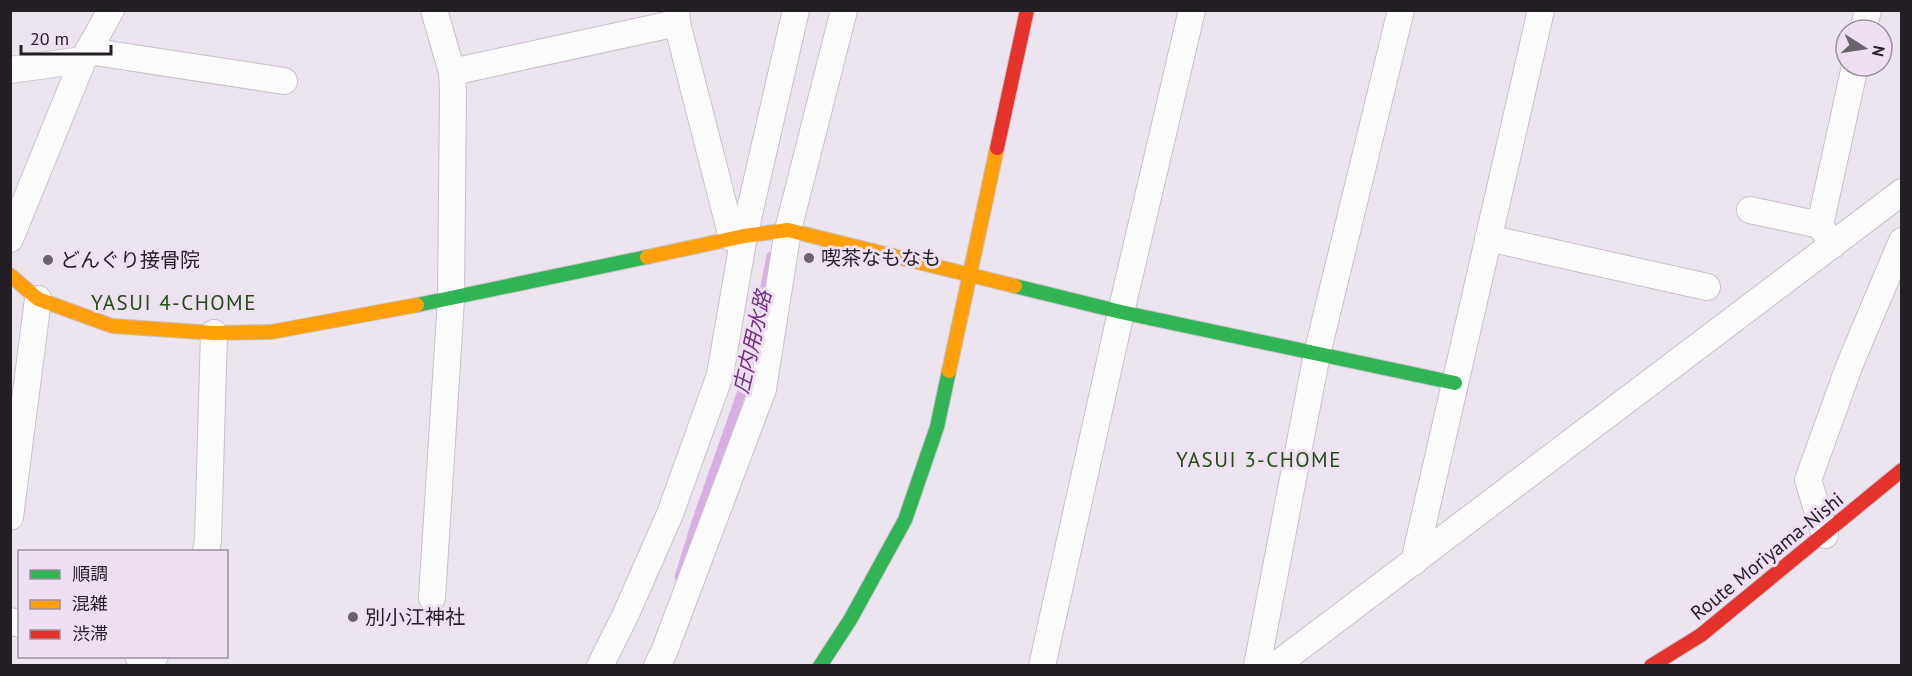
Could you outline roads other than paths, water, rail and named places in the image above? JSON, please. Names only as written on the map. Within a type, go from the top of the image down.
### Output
[{"type":"street","points":[[10,239],[86,55],[111,10]]},
{"type":"street","points":[[432,598],[452,299],[452,72],[434,10]]},
{"type":"street","points":[[600,666],[670,514],[720,375],[738,237],[796,10]]},
{"type":"street","points":[[657,666],[763,389],[788,230],[844,10]]},
{"type":"street","points":[[820,666],[850,620],[905,520],[937,427],[1027,10]]},
{"type":"street","points":[[1042,666],[1191,10]]},
{"type":"street","points":[[1257,666],[1317,354],[1401,10]]},
{"type":"street","points":[[1414,561],[1541,10]]},
{"type":"street","points":[[452,72],[677,17],[738,237]]},
{"type":"street","points":[[10,70],[86,55],[284,81]]},
{"type":"street","points":[[1827,235],[1854,78]]},
{"type":"street","points":[[1275,666],[1414,561],[1827,235],[1902,192]]},
{"type":"street","points":[[1750,210],[1827,235]]},
{"type":"street","points":[[10,275],[38,299],[112,326],[214,333],[271,332],[452,299],[738,237],[788,230],[1121,312],[1455,383]]},
{"type":"street","points":[[1488,238],[1707,287]]},
{"type":"street","points":[[1825,535],[1809,480],[1850,364],[1902,241]]},
{"type":"street","points":[[10,517],[38,299]]},
{"type":"street","points":[[206,550],[214,333]]},
{"type":"street","name":"Route Moriyama-Nishi","points":[[1652,666],[1701,635],[1902,470]]},
{"type":"waterway","name":"庄内用水路","points":[[679,577],[747,377],[771,256]]},
{"type":"place","name":"喫茶なもなも","points":[[809,258]]},
{"type":"place","name":"どんぐり接骨院","points":[[48,260]]},
{"type":"place","name":"別小江神社","points":[[353,617]]},
{"type":"district","name":"YASUI 4-CHOME","points":[[174,302]]},
{"type":"district","name":"YASUI 3-CHOME","points":[[1259,459]]}]
